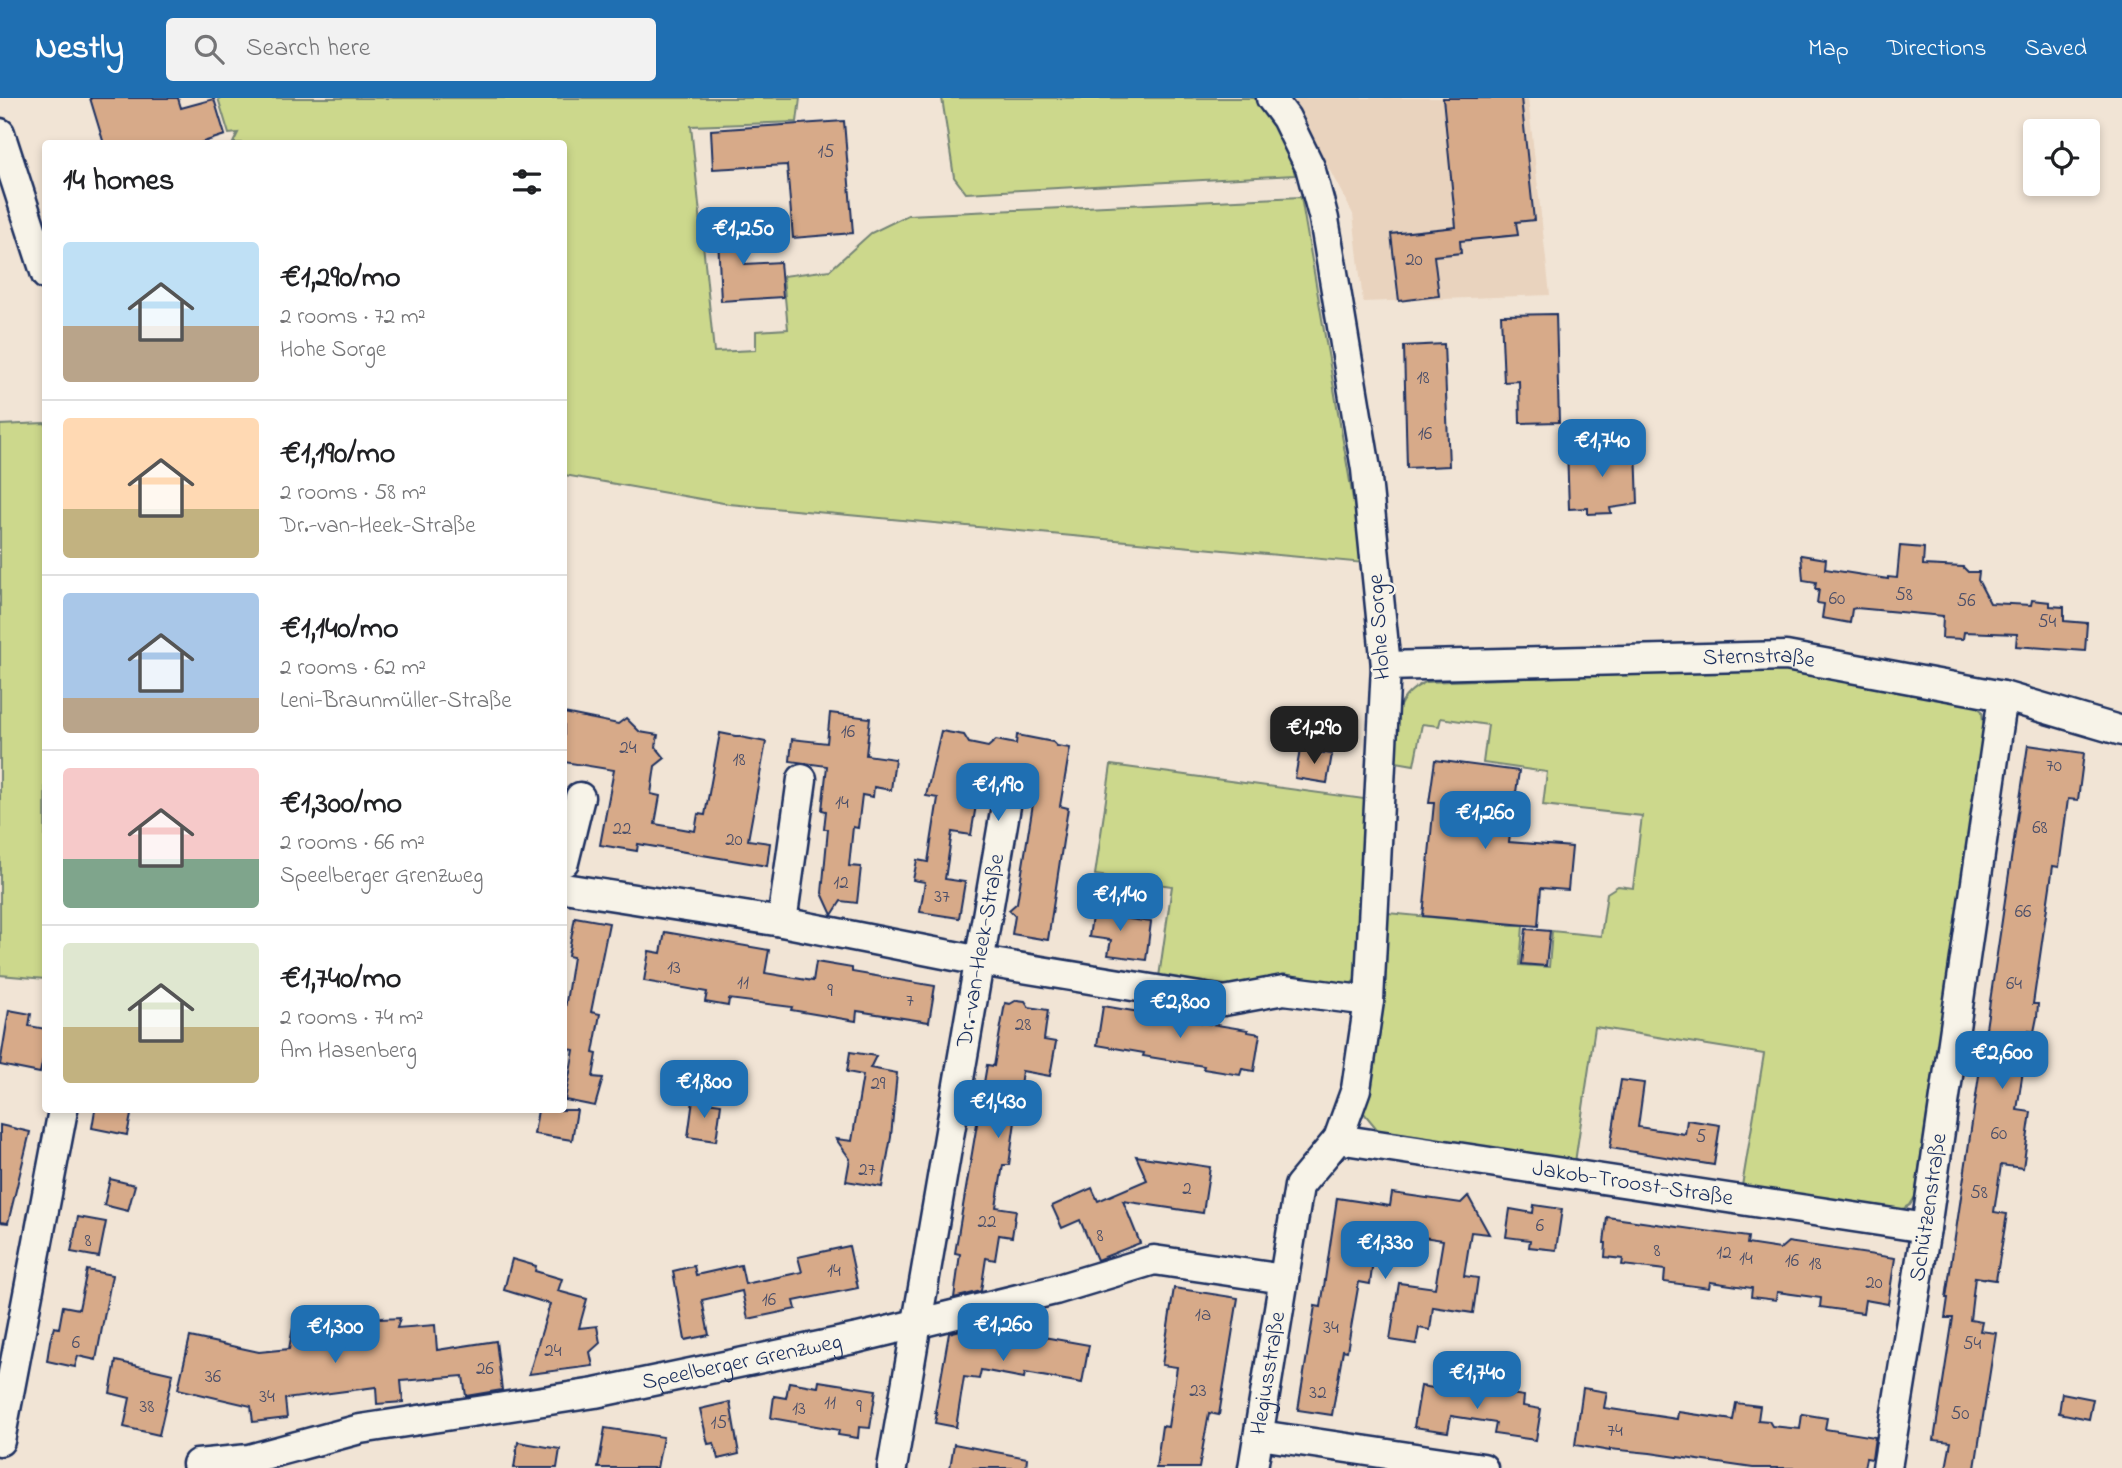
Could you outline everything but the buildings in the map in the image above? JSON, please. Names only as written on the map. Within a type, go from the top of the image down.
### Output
[{"type":"street","name":"Hohe Sorge","points":[[1271,98],[1286,118],[1310,167],[1324,219],[1366,469],[1386,666],[1369,1001],[1356,1088],[1338,1139],[1299,1186],[1284,1279]]},
{"type":"street","points":[[0,133],[42,263]]},
{"type":"street","name":"Sternstraße","points":[[1386,666],[1786,656],[2003,696],[2122,731]]},
{"type":"street","name":"Schützenstraße","points":[[1887,1468],[1926,1228],[2003,696]]},
{"type":"street","points":[[782,922],[802,779]]},
{"type":"street","points":[[567,850],[580,797]]},
{"type":"street","name":"Dr.-van-Heek-Straße","points":[[892,1468],[1006,806]]},
{"type":"street","points":[[567,888],[782,922],[980,961],[1224,1001],[1284,990],[1369,1001]]},
{"type":"street","points":[[0,1441],[62,1113]]},
{"type":"street","name":"Jakob-Troost-Straße","points":[[1338,1139],[1926,1228]]},
{"type":"street","name":"Speelberger Grenzweg","points":[[197,1464],[249,1459],[360,1429],[595,1393],[917,1325],[1055,1290],[1154,1260],[1284,1279]]},
{"type":"street","name":"Hegiusstraße","points":[[1253,1468],[1284,1279]]},
{"type":"street","points":[[1259,1435],[1483,1468]]},
{"type":"shaded area","points":[[1291,98],[1532,98],[1528,99],[1550,295],[1363,302],[1353,214]]},
{"type":"green space","points":[[218,98],[800,98],[797,122],[691,126],[714,352],[756,350],[756,331],[788,329],[783,276],[830,270],[871,233],[908,215],[1301,197],[1364,563],[729,504],[567,476],[567,140],[234,140],[238,133],[229,134]]},
{"type":"green space","points":[[942,98],[1256,98],[1290,151],[1295,175],[966,193],[954,177]]},
{"type":"green space","points":[[42,423],[42,979],[0,975],[0,425]]},
{"type":"green space","points":[[1790,668],[1974,705],[1982,711],[1984,733],[1915,1197],[1910,1205],[1894,1214],[1741,1192],[1764,1054],[1595,1027],[1574,1169],[1386,1140],[1363,1112],[1375,1057],[1388,913],[1523,926],[1520,965],[1549,967],[1552,931],[1601,936],[1607,893],[1618,886],[1633,888],[1642,816],[1543,805],[1547,772],[1483,763],[1488,725],[1441,718],[1439,726],[1422,724],[1414,765],[1396,762],[1397,715],[1405,697],[1426,682]]},
{"type":"green space","points":[[1111,765],[1372,800],[1361,975],[1347,987],[1227,985],[1159,977],[1172,886],[1095,875]]}]
